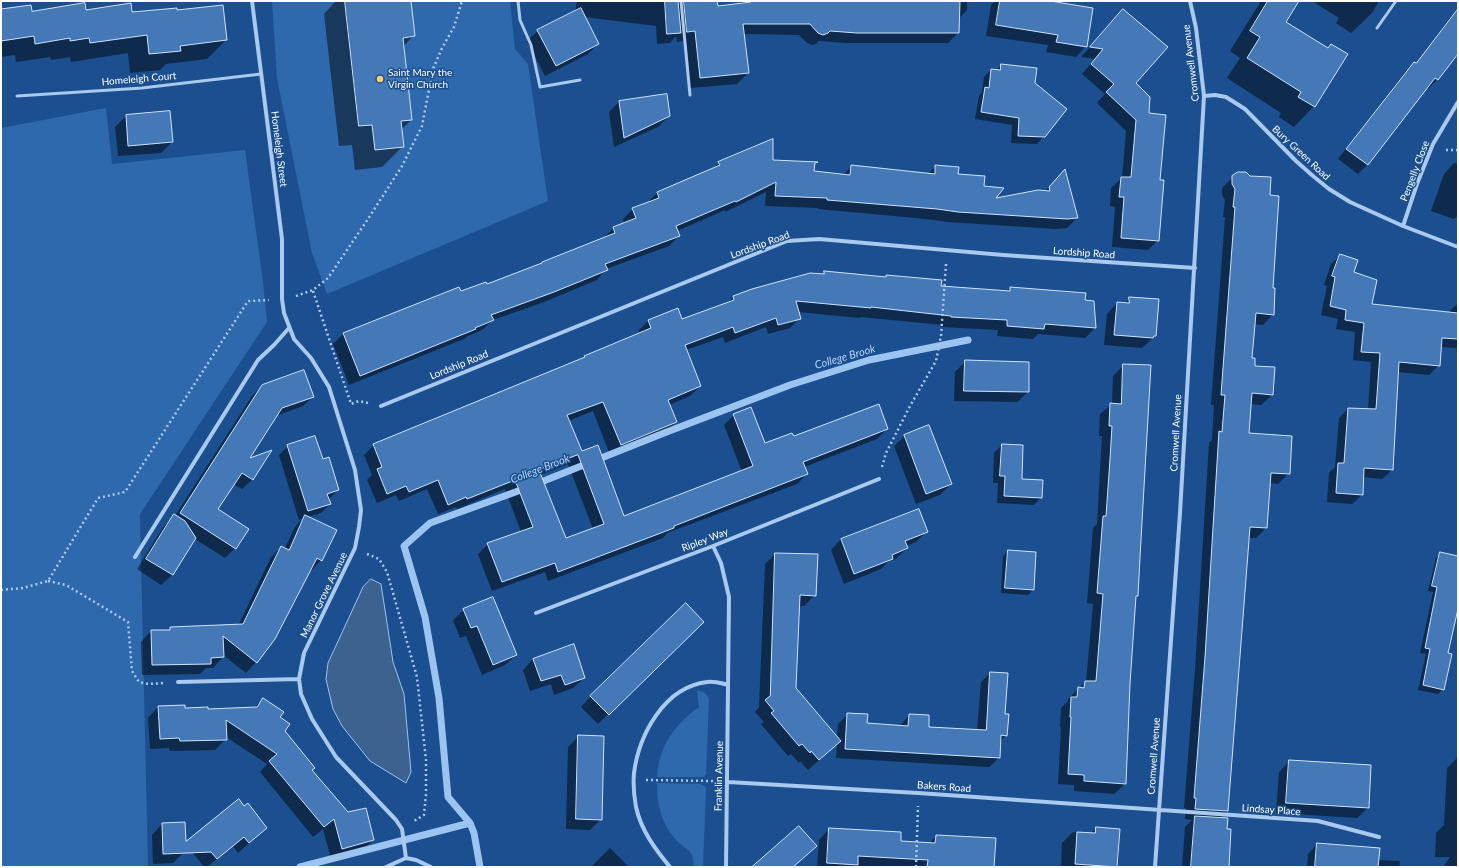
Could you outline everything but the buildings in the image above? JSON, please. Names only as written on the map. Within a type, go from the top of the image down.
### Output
[{"type":"street","name":"Homeleigh Street","points":[[252,1],[282,239],[282,299]]},
{"type":"street","name":"Cromwell Avenue","points":[[1155,867],[1179,521],[1204,96],[1196,28],[1190,1]]},
{"type":"street","name":"Bury Green Road","points":[[1204,96],[1215,95],[1226,97],[1245,109],[1296,161],[1329,189],[1350,202],[1403,226],[1458,247]]},
{"type":"street","name":"Pengelly Close","points":[[1403,226],[1416,184],[1433,144],[1458,102]]},
{"type":"street","name":"Lordship Road","points":[[381,406],[787,241],[819,239],[1195,268]]},
{"type":"street","name":"Manor Grove Avenue","points":[[282,299],[284,313],[294,339],[311,358],[329,387],[355,470],[361,510],[360,528],[355,548],[304,654],[299,679],[301,694],[312,719],[336,757],[377,798],[396,820],[402,831]]},
{"type":"street","points":[[134,557],[258,360],[289,328]]},
{"type":"street","name":"Ripley Way","points":[[536,613],[713,546],[879,479]]},
{"type":"street","name":"Franklin Avenue","points":[[713,546],[721,564],[729,597],[726,867]]},
{"type":"street","points":[[178,682],[299,679]]},
{"type":"street","points":[[670,867],[649,841],[637,809],[634,780],[637,759],[655,716],[674,696],[688,687],[698,683],[708,681],[728,685]]},
{"type":"street","name":"Bakers Road","points":[[728,782],[918,793],[1159,810]]},
{"type":"street","name":"Lindsay Place","points":[[1159,810],[1318,821],[1379,837]]},
{"type":"street","points":[[402,831],[406,858]]},
{"type":"street","points":[[386,867],[406,858],[416,860],[431,867]]},
{"type":"lane","points":[[518,1],[520,20],[531,45],[540,86],[580,80]]},
{"type":"lane","points":[[681,1],[690,95]]},
{"type":"lane","points":[[1377,28],[1396,1]]},
{"type":"lane","name":"Homeleigh Court","points":[[17,96],[142,88],[261,74]]},
{"type":"path","points":[[48,581],[98,498],[125,492],[248,301],[295,297],[313,290],[328,278],[368,219],[409,153],[422,126],[432,70],[454,27],[462,1]]},
{"type":"path","points":[[879,479],[886,453],[910,406],[936,361],[941,336],[947,250]]},
{"type":"path","points":[[313,290],[351,404],[360,401],[381,406]]},
{"type":"path","points":[[355,548],[380,559],[387,572],[417,677],[426,760],[426,794],[424,815],[402,831]]},
{"type":"path","points":[[1,590],[23,588],[48,581],[66,585],[128,622],[132,672],[139,682],[148,684],[178,682]]},
{"type":"path","points":[[634,780],[728,782]]},
{"type":"path","points":[[916,867],[918,793]]},
{"type":"shaded area","points":[[272,1],[345,1],[359,126],[412,120],[403,38],[414,36],[411,1],[510,1],[515,49],[528,64],[548,201],[327,294],[312,253],[277,78]]},
{"type":"shaded area","points":[[106,108],[112,164],[245,150],[267,322],[140,514],[148,867],[1,867],[1,128]]},
{"type":"shaded area","points":[[371,579],[381,584],[393,662],[404,694],[411,772],[406,783],[370,761],[342,726],[333,709],[326,679],[328,663],[363,587]]},
{"type":"shaded area","points":[[697,691],[701,691],[707,695],[709,699],[706,774],[704,777],[657,777],[661,756],[669,737],[682,721],[699,707]]},
{"type":"shaded area","points":[[657,783],[700,784],[706,787],[703,867],[694,867],[691,853],[676,840],[663,820],[659,806]]},
{"type":"waterway","name":"College Brook","points":[[480,867],[474,833],[470,823],[448,797],[439,698],[425,617],[404,546],[430,523],[521,490],[790,385],[869,360],[968,340]]},
{"type":"waterway","points":[[300,867],[470,823]]},
{"type":"place","name":"Saint Mary the Virgin Church","points":[[380,79]]}]
